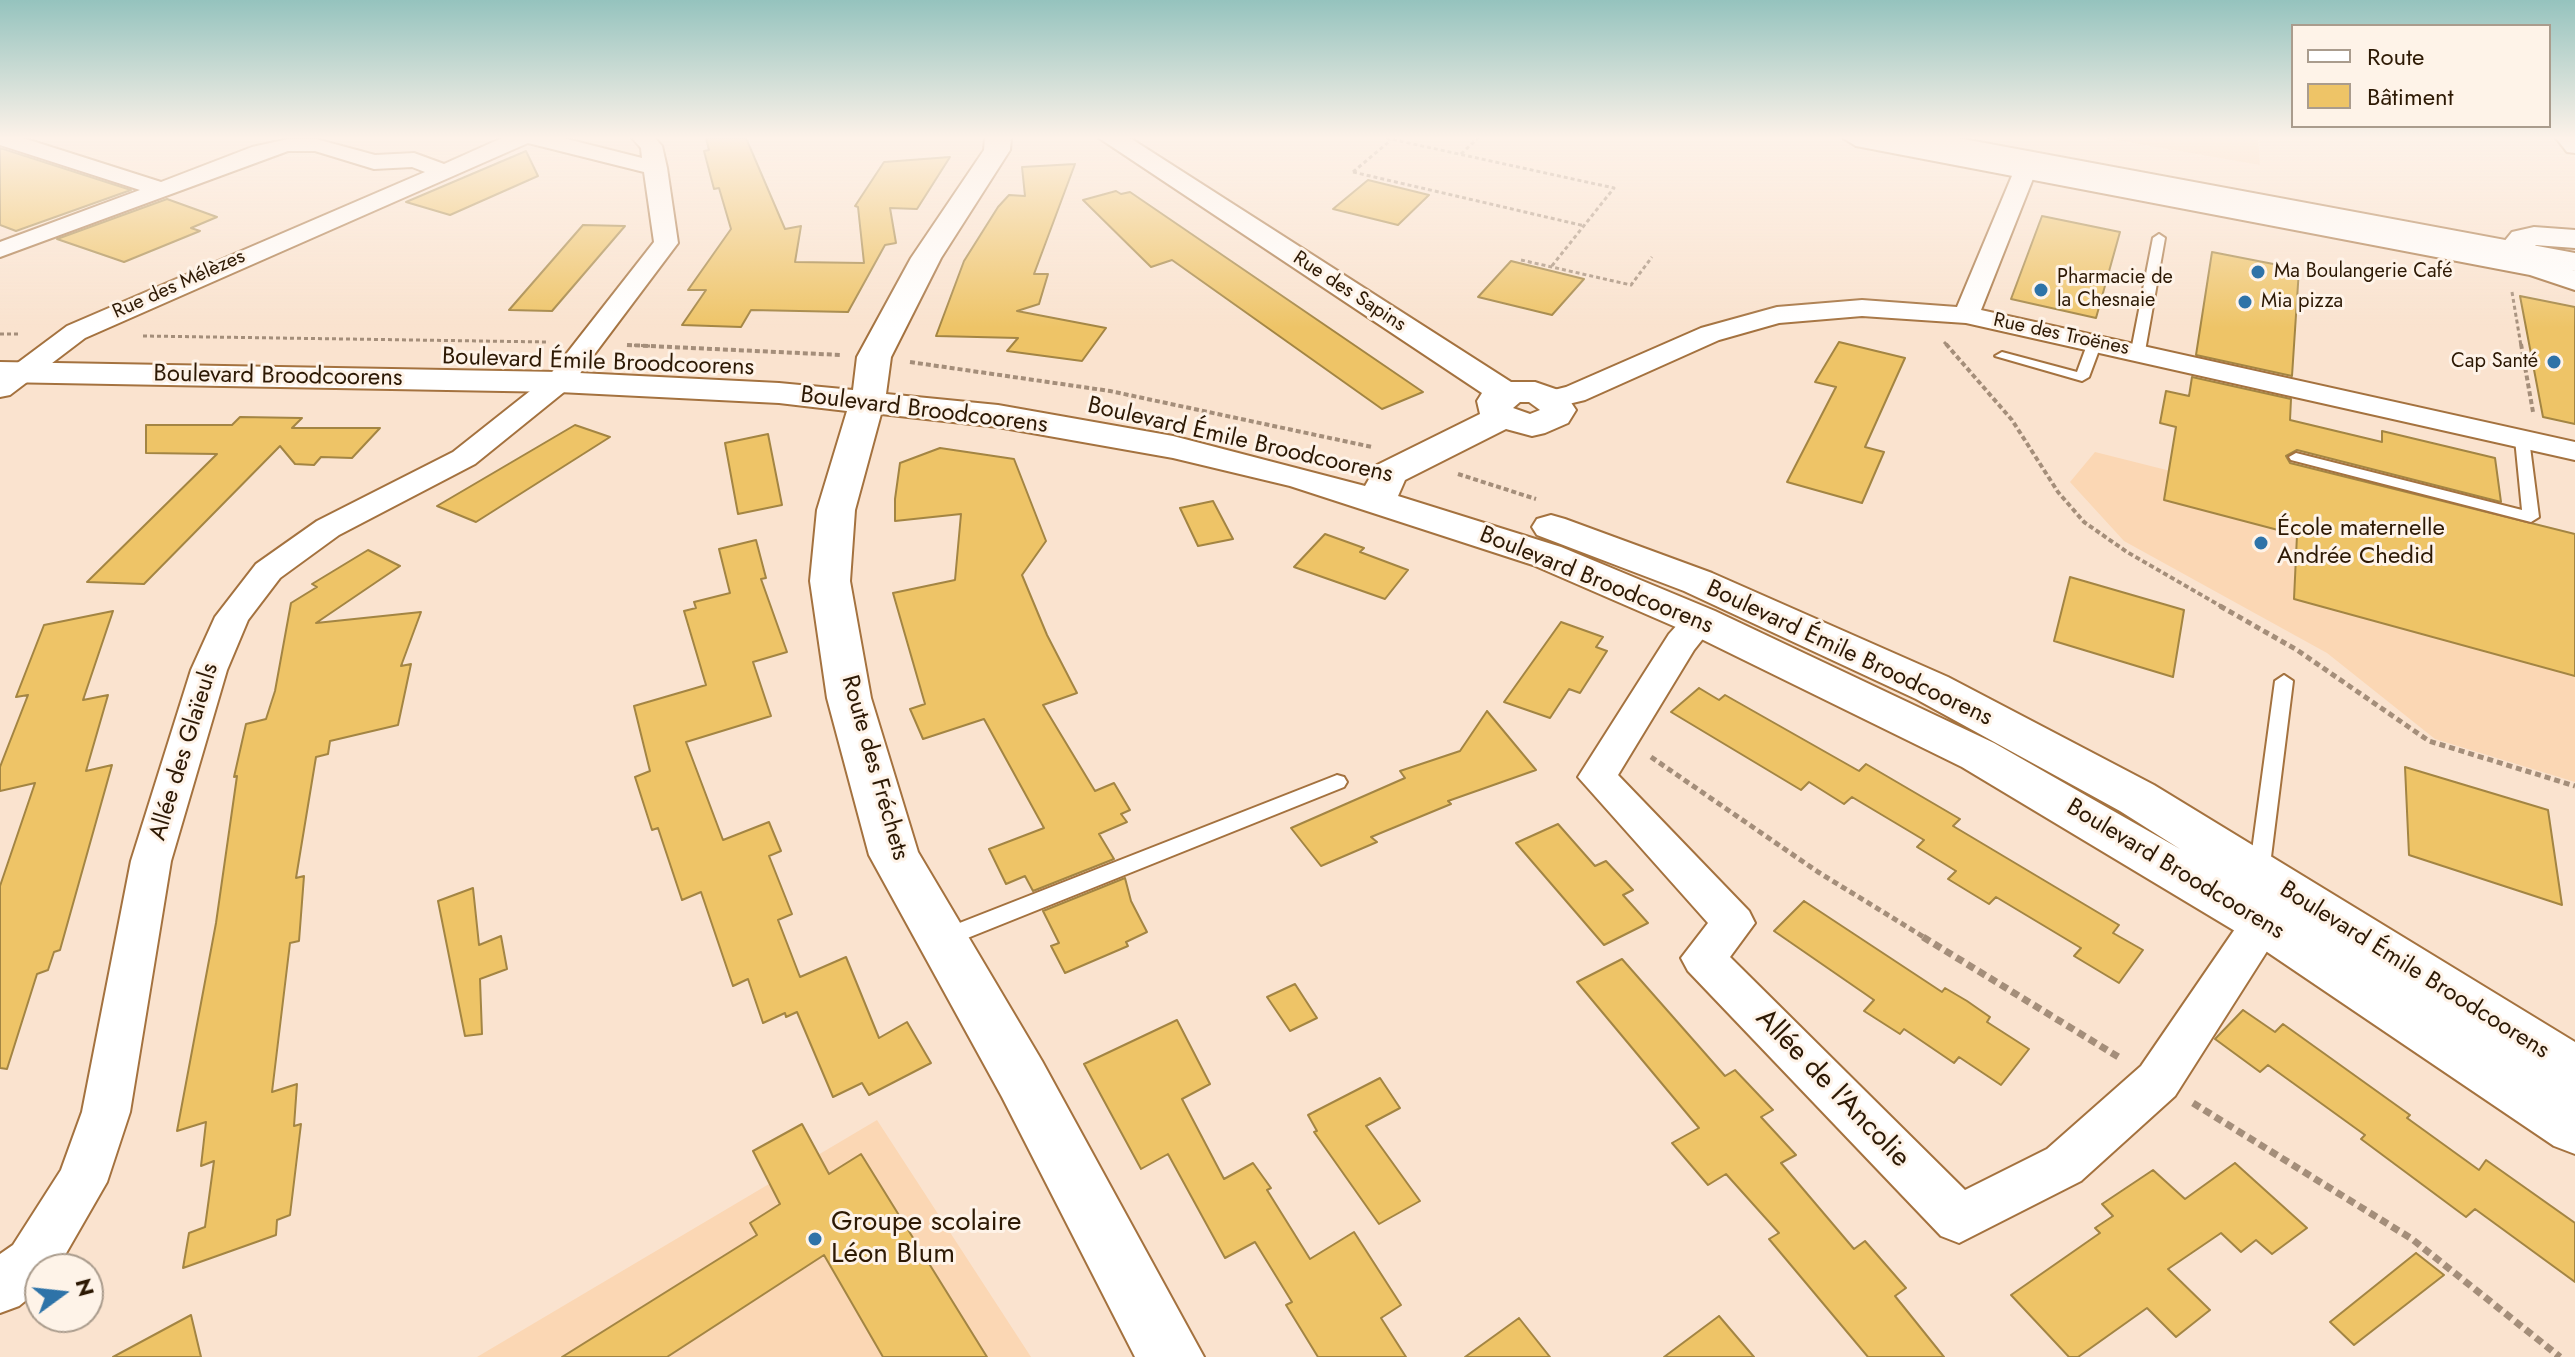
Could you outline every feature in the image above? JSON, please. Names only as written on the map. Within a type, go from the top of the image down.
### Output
[{"type":"street","points":[[3,247],[127,201]]},
{"type":"street","name":"Rue des Mélèzes","points":[[28,359],[146,298],[372,201]]},
{"type":"street","points":[[575,362],[666,243],[660,201]]},
{"type":"street","name":"Route des Fréchets","points":[[965,201],[926,258],[871,378],[836,510],[830,581],[849,698],[894,855],[1171,1357]]},
{"type":"street","name":"Rue des Sapins","points":[[1205,201],[1504,405]]},
{"type":"street","points":[[1966,315],[2013,201]]},
{"type":"street","points":[[2211,201],[2527,253],[2575,239]]},
{"type":"street","points":[[2252,201],[2575,262]]},
{"type":"street","points":[[2276,201],[2527,253],[2575,281]]},
{"type":"street","name":"Rue des Troënes","points":[[1552,399],[1575,394],[1710,334],[1777,315],[1837,308],[1913,311],[1966,315],[2528,428],[2575,451]]},
{"type":"street","name":"Boulevard Broodcoorens","points":[[28,359],[114,374],[575,362],[717,389],[871,378],[998,416],[1173,447],[1393,478],[1547,556],[1700,621],[1990,762],[2263,922],[2575,1127]]},
{"type":"street","name":"Boulevard Émile Broodcoorens","points":[[28,359],[575,362]]},
{"type":"street","name":"Allée des Glaïeuls","points":[[0,1287],[31,1263],[82,1182],[87,1168],[106,1112],[151,861],[209,670],[232,617],[268,571],[316,536],[464,458],[575,362]]},
{"type":"street","points":[[1393,478],[1504,405],[1521,424],[1542,424],[1556,416],[1558,410],[1552,399]]},
{"type":"street","name":"Boulevard Émile Broodcoorens","points":[[1393,478],[1538,522],[1698,582],[1932,688],[2137,798],[2575,1072]]},
{"type":"street","name":"Allée de l'Ancolie","points":[[1700,621],[1681,642],[1597,777],[1734,923],[1703,958],[1959,1219],[2064,1165],[2158,1081],[2263,922]]},
{"type":"lane","points":[[2138,351],[2159,238]]},
{"type":"lane","points":[[2002,356],[2082,377],[2095,342]]},
{"type":"lane","points":[[2296,457],[2531,517],[2528,428]]},
{"type":"lane","points":[[2259,874],[2284,681]]},
{"type":"lane","points":[[942,939],[1337,782]]},
{"type":"path","points":[[1479,201],[1585,226]]},
{"type":"path","points":[[1551,267],[1604,201]]},
{"type":"path","points":[[1521,260],[1631,285],[1652,257]]},
{"type":"path","points":[[2511,286],[2528,428]]},
{"type":"path","points":[[1913,311],[1974,372],[2012,420],[2058,492],[2084,522],[2127,552],[2297,650],[2429,741],[2575,786]]},
{"type":"path","points":[[0,334],[28,359],[575,362],[871,378],[985,370],[1110,391],[1336,438],[1393,478],[1541,501]]},
{"type":"path","points":[[1623,737],[1818,872],[2412,1239],[2560,1357]]},
{"type":"shaded area","points":[[2095,452],[2560,569],[2575,534],[2575,782],[2435,739],[2327,653],[2124,541],[2070,482]]},
{"type":"shaded area","name":"Groupe scolaire Léon Blum","points":[[877,1120],[1031,1357],[477,1357]]},
{"type":"building","points":[[0,201],[99,201],[16,231],[0,225]]},
{"type":"building","points":[[161,201],[173,201],[217,217],[191,228],[200,231],[124,262],[57,239]]},
{"type":"building","points":[[408,201],[481,201],[450,215]]},
{"type":"building","points":[[723,201],[773,201],[785,229],[801,226],[795,262],[864,263],[858,207],[855,206],[858,201],[922,201],[917,209],[890,208],[896,243],[885,245],[848,312],[751,310],[741,327],[682,325],[706,290],[688,290],[731,229]]},
{"type":"building","points":[[1003,201],[1061,201],[1034,274],[1048,274],[1039,304],[1017,311],[1106,328],[1082,361],[1007,351],[1018,338],[936,336],[964,261]]},
{"type":"building","points":[[1084,201],[1144,201],[1423,392],[1382,409],[1172,260],[1151,267]]},
{"type":"building","points":[[1342,201],[1422,201],[1398,225],[1333,209]]},
{"type":"building","points":[[2042,216],[2120,232],[2096,318],[2011,299]]},
{"type":"building","points":[[583,225],[625,226],[552,311],[509,310]]},
{"type":"building","points":[[2212,252],[2299,269],[2292,376],[2196,355]]},
{"type":"building","points":[[1511,261],[1584,279],[1552,315],[1478,297]]},
{"type":"building","name":"Cap Santé","points":[[2520,296],[2575,307],[2575,424],[2543,417]]},
{"type":"building","points":[[1839,342],[1905,358],[1865,447],[1884,452],[1862,503],[1787,482],[1836,387],[1815,382]]},
{"type":"building","points":[[2192,377],[2291,399],[2290,420],[2382,442],[2382,431],[2495,458],[2501,502],[2297,450],[2286,456],[2290,463],[2575,534],[2575,676],[2294,599],[2297,535],[2164,500],[2176,427],[2160,423],[2166,391],[2189,396]]},
{"type":"building","points":[[240,417],[302,418],[292,428],[380,428],[352,458],[321,457],[314,465],[295,464],[280,446],[144,584],[87,582],[217,454],[146,453],[146,425],[232,425]]},
{"type":"building","points":[[575,425],[610,437],[476,522],[437,506]]},
{"type":"building","points":[[768,434],[782,505],[738,514],[725,443]]},
{"type":"building","points":[[940,448],[1014,459],[1046,541],[1022,575],[1047,635],[1077,693],[1043,705],[1095,791],[1114,783],[1130,810],[1121,814],[1127,822],[1099,834],[1114,859],[1033,891],[1025,876],[1006,884],[989,849],[1044,828],[984,719],[923,739],[910,709],[925,704],[893,593],[955,580],[961,514],[895,521],[895,499],[900,463]]},
{"type":"building","points":[[1213,501],[1233,539],[1198,546],[1180,508]]},
{"type":"building","points":[[1325,534],[1364,548],[1360,552],[1408,570],[1385,599],[1294,567]]},
{"type":"building","points":[[756,540],[766,578],[761,579],[787,652],[753,662],[771,716],[686,742],[723,840],[769,822],[781,851],[769,856],[792,914],[778,920],[800,977],[846,957],[879,1038],[907,1022],[931,1063],[869,1095],[862,1083],[833,1097],[797,1012],[786,1017],[785,1013],[763,1023],[748,979],[733,986],[701,892],[682,900],[658,828],[652,830],[635,777],[650,771],[634,706],[706,685],[684,611],[696,608],[694,602],[730,593],[719,549]]},
{"type":"building","points":[[368,550],[400,566],[316,623],[421,612],[401,666],[411,664],[398,725],[330,741],[328,754],[316,757],[296,878],[304,876],[299,941],[290,943],[272,1092],[297,1084],[294,1126],[301,1124],[290,1215],[277,1220],[276,1235],[183,1268],[189,1233],[205,1227],[214,1161],[201,1166],[206,1122],[177,1131],[216,923],[237,776],[234,777],[246,724],[266,719],[275,691],[291,603],[317,587],[312,584]]},
{"type":"building","points":[[2070,577],[2184,610],[2173,677],[2054,641]]},
{"type":"building","points":[[113,611],[83,700],[108,695],[86,771],[112,765],[60,950],[54,952],[48,970],[37,974],[7,1069],[0,1068],[0,886],[35,783],[0,791],[0,767],[28,695],[16,697],[44,625]]},
{"type":"building","points":[[1561,622],[1603,637],[1596,647],[1607,651],[1580,693],[1569,689],[1550,718],[1504,702]]},
{"type":"building","points":[[1699,688],[1719,700],[1725,695],[1859,771],[1866,764],[1960,819],[1953,826],[2119,925],[2113,933],[2143,950],[2119,983],[2074,956],[2081,948],[1996,897],[1989,904],[1948,879],[1956,871],[1917,847],[1924,840],[1852,797],[1844,804],[1809,782],[1801,790],[1671,712]]},
{"type":"building","points":[[1487,711],[1536,770],[1448,801],[1451,804],[1371,837],[1377,842],[1321,866],[1291,828],[1405,778],[1400,771],[1460,751]]},
{"type":"building","points":[[2405,767],[2548,810],[2562,905],[2409,855]]},
{"type":"building","points":[[1558,824],[1595,866],[1606,861],[1633,890],[1623,895],[1648,923],[1604,945],[1516,843]]},
{"type":"building","points":[[1125,878],[1131,901],[1147,932],[1126,942],[1128,946],[1065,973],[1051,946],[1059,943],[1043,911]]},
{"type":"building","points":[[473,888],[479,945],[501,936],[507,969],[480,979],[482,1034],[465,1036],[438,901]]},
{"type":"building","points":[[1804,901],[1942,992],[1945,988],[1967,1001],[1990,1017],[1987,1022],[2029,1049],[2001,1085],[1959,1057],[1954,1063],[1904,1029],[1900,1034],[1864,1011],[1874,1000],[1774,931]]},
{"type":"building","points":[[1622,959],[1725,1076],[1735,1070],[1773,1110],[1761,1117],[1796,1155],[1781,1163],[1854,1249],[1865,1241],[1906,1288],[1895,1296],[1944,1357],[1868,1357],[1769,1239],[1779,1233],[1726,1174],[1708,1185],[1672,1143],[1699,1128],[1577,982]]},
{"type":"building","points":[[1295,984],[1317,1018],[1290,1031],[1267,997]]},
{"type":"building","points":[[2243,1010],[2275,1032],[2283,1024],[2410,1115],[2407,1118],[2479,1170],[2486,1160],[2575,1223],[2575,1282],[2475,1209],[2466,1217],[2361,1139],[2365,1135],[2268,1065],[2260,1072],[2215,1039]]},
{"type":"building","points":[[1177,1020],[1210,1084],[1182,1099],[1224,1179],[1253,1163],[1271,1188],[1267,1190],[1310,1259],[1354,1232],[1401,1305],[1381,1318],[1406,1357],[1318,1357],[1286,1305],[1292,1302],[1255,1242],[1225,1258],[1168,1154],[1141,1169],[1084,1064]]},
{"type":"building","points":[[1380,1078],[1400,1108],[1366,1126],[1420,1201],[1379,1224],[1314,1132],[1317,1131],[1308,1115]]},
{"type":"building","points":[[802,1124],[829,1174],[861,1154],[987,1357],[883,1357],[824,1255],[667,1357],[562,1357],[757,1235],[750,1223],[780,1204],[753,1151]]},
{"type":"building","points":[[2235,1163],[2307,1228],[2272,1254],[2256,1240],[2241,1252],[2221,1233],[2168,1269],[2210,1310],[2176,1337],[2147,1308],[2078,1357],[2069,1357],[2011,1295],[2100,1233],[2095,1228],[2113,1216],[2102,1204],[2153,1170],[2185,1199]]},
{"type":"building","points":[[2416,1253],[2444,1275],[2354,1345],[2330,1322]]},
{"type":"building","points":[[191,1315],[201,1357],[113,1357]]},
{"type":"building","points":[[1719,1316],[1754,1357],[1664,1357]]},
{"type":"building","points":[[1519,1318],[1550,1357],[1465,1357]]},
{"type":"place","name":"Ma Boulangerie Café","points":[[2258,272]]},
{"type":"place","name":"Pharmacie de la Chesnaie","points":[[2041,290]]},
{"type":"place","name":"Mia pizza","points":[[2245,302]]},
{"type":"place","name":"Cap Santé","points":[[2554,362]]},
{"type":"place","name":"École maternelle Andrée Chedid","points":[[2261,543]]},
{"type":"place","name":"Groupe scolaire Léon Blum","points":[[815,1239]]}]
